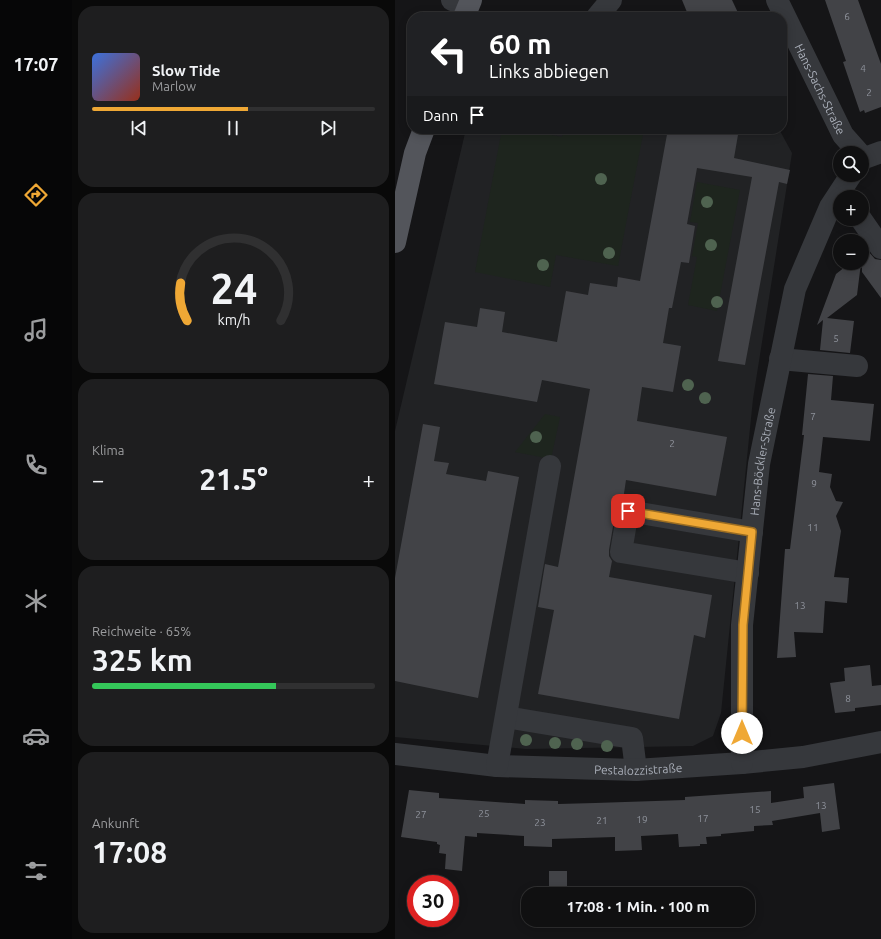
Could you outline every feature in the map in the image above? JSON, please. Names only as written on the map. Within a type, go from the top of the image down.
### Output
[{"type":"main road","points":[[395,242],[415,153],[422,134]]},
{"type":"street","points":[[601,12],[611,0]]},
{"type":"street","name":"Hans-Sachs-Straße","points":[[777,0],[783,12]]},
{"type":"street","name":"Hans-Sachs-Straße","points":[[787,20],[848,146]]},
{"type":"street","name":"Hans-Böckler-Straße","points":[[742,763],[743,625],[759,464],[795,289],[830,207],[848,182]]},
{"type":"street","points":[[866,226],[881,248]]},
{"type":"street","points":[[780,359],[857,366]]},
{"type":"street","points":[[497,766],[550,466]]},
{"type":"street","points":[[748,573],[621,552],[628,511],[752,532]]},
{"type":"street","points":[[506,718],[632,738],[636,770]]},
{"type":"street","name":"Pestalozzistraße","points":[[395,754],[497,766],[636,770],[742,763],[803,757],[881,742]]},
{"type":"shaded area","points":[[465,134],[782,134],[792,153],[753,399],[721,713],[713,736],[693,746],[526,749],[395,737],[395,431]]},
{"type":"shaded area","points":[[501,134],[547,134],[562,137],[563,134],[643,134],[618,266],[556,255],[550,287],[475,272]]},
{"type":"shaded area","points":[[697,182],[740,190],[717,311],[688,305],[697,257],[692,256],[698,223],[690,222]]},
{"type":"shaded area","points":[[545,414],[560,417],[551,459],[515,452]]},
{"type":"building","points":[[682,0],[732,0],[738,12],[687,12]]},
{"type":"building","points":[[825,0],[858,0],[881,64],[881,107],[865,113],[864,110],[860,112],[843,62],[846,61]]},
{"type":"building","points":[[667,134],[738,134],[734,158],[790,170],[787,184],[779,182],[745,365],[718,361],[752,177],[697,168],[687,224],[695,226],[689,263],[681,262],[672,308],[669,308],[663,343],[681,346],[673,392],[642,387],[637,421],[727,437],[716,496],[626,480],[623,500],[618,503],[616,509],[609,550],[609,556],[612,561],[609,577],[712,595],[705,638],[694,635],[679,719],[538,694],[554,610],[538,607],[545,564],[558,567],[590,389],[542,380],[537,402],[434,384],[445,322],[477,327],[480,308],[505,312],[502,332],[557,342],[566,291],[588,295],[590,283],[617,287],[618,277],[640,281]]},
{"type":"building","points":[[869,252],[875,259],[881,260],[881,298],[862,270],[869,270]]},
{"type":"building","points":[[841,270],[860,270],[857,295],[827,318],[854,321],[850,353],[820,350],[823,320],[817,325],[836,274]]},
{"type":"building","points":[[808,374],[833,376],[831,400],[874,404],[870,441],[823,437],[819,472],[832,474],[830,487],[836,501],[843,502],[836,516],[841,531],[834,577],[849,578],[847,603],[825,601],[823,633],[794,632],[796,657],[777,658],[785,549],[790,549],[804,435],[802,435]]},
{"type":"building","points":[[423,424],[440,427],[434,461],[449,463],[446,474],[486,481],[488,471],[519,477],[478,698],[395,681],[395,578]]},
{"type":"building","points":[[870,665],[872,686],[881,685],[881,705],[855,708],[855,711],[835,713],[830,683],[845,681],[844,668]]},
{"type":"building","points":[[834,783],[840,829],[822,832],[820,813],[772,821],[773,825],[754,826],[754,831],[706,837],[707,844],[700,844],[700,846],[679,847],[678,834],[641,836],[642,850],[615,851],[615,837],[552,839],[552,847],[524,846],[524,836],[477,833],[477,837],[465,836],[462,871],[445,869],[446,854],[439,853],[440,845],[437,844],[437,842],[401,837],[409,790],[439,793],[439,798],[525,804],[525,800],[558,801],[558,804],[685,800],[685,797],[771,791],[771,803],[804,798],[803,787]]},
{"type":"building","points":[[549,871],[567,871],[567,887],[549,887]]},
{"type":"route","points":[[628,511],[752,532],[743,625],[742,733]]}]
